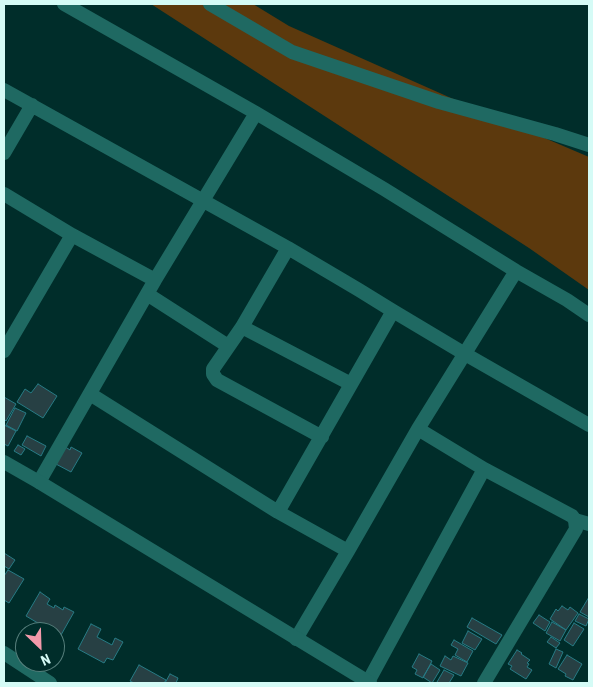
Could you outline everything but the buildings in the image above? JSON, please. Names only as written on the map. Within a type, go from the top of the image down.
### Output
[{"type":"street","points":[[64,4],[256,113],[589,315]]},
{"type":"street","points":[[210,4],[292,52],[439,102],[589,145]]},
{"type":"street","points":[[4,90],[288,248],[393,312],[589,425]]},
{"type":"street","points":[[4,153],[32,105]]},
{"type":"street","points":[[39,482],[155,280],[256,113]]},
{"type":"street","points":[[4,194],[155,280]]},
{"type":"street","points":[[4,350],[72,234]]},
{"type":"street","points":[[288,248],[242,327],[213,369],[213,374],[214,378],[322,437]]},
{"type":"street","points":[[296,639],[418,429],[516,272]]},
{"type":"street","points":[[147,294],[228,346]]},
{"type":"street","points":[[278,512],[393,312]]},
{"type":"street","points":[[242,327],[351,384]]},
{"type":"street","points":[[90,394],[278,512],[348,551]]},
{"type":"street","points":[[418,429],[484,469],[572,516],[576,520],[589,524]]},
{"type":"street","points":[[4,462],[369,683],[484,469]]},
{"type":"street","points":[[484,683],[576,529],[576,520]]},
{"type":"street","points":[[4,653],[50,683]]},
{"type":"shaded area","points":[[151,4],[253,4],[289,26],[589,157],[589,290],[529,248]]}]
